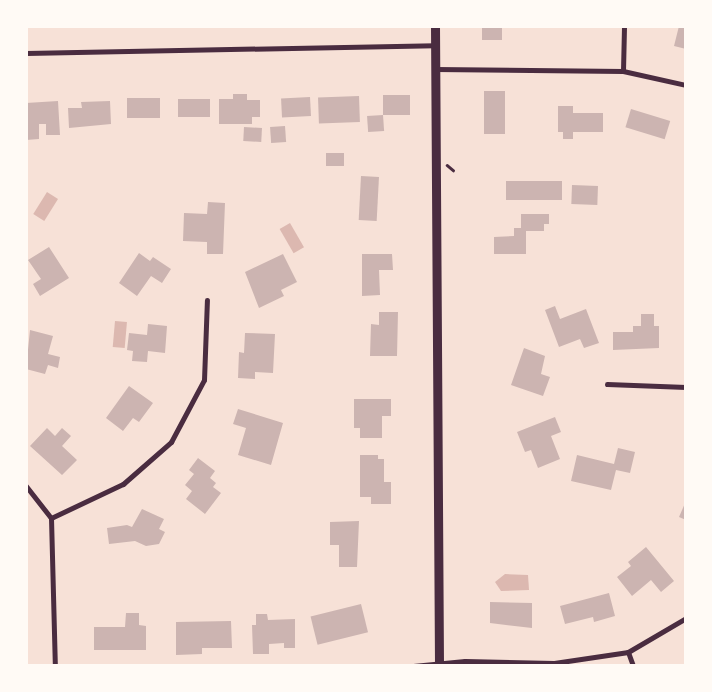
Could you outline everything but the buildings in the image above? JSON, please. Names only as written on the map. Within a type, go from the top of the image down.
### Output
[{"type":"street","points":[[435,26],[439,664]]},
{"type":"street","points":[[624,26],[624,71]]},
{"type":"street","points":[[26,53],[435,45]]},
{"type":"street","points":[[435,68],[624,71],[686,85]]},
{"type":"street","points":[[51,518],[123,484],[171,442],[204,380],[207,300]]},
{"type":"street","points":[[607,384],[686,387]]},
{"type":"street","points":[[26,486],[51,518],[55,666]]},
{"type":"street","points":[[413,666],[554,663],[628,652],[686,618]]},
{"type":"street","points":[[628,652],[632,666]]},
{"type":"shaded area","points":[[47,192],[58,199],[44,221],[33,214]]},
{"type":"shaded area","points":[[290,223],[304,247],[294,253],[280,229]]},
{"type":"shaded area","points":[[115,321],[127,322],[125,348],[113,347]]},
{"type":"shaded area","points":[[505,574],[528,575],[529,590],[501,591],[495,582]]}]
